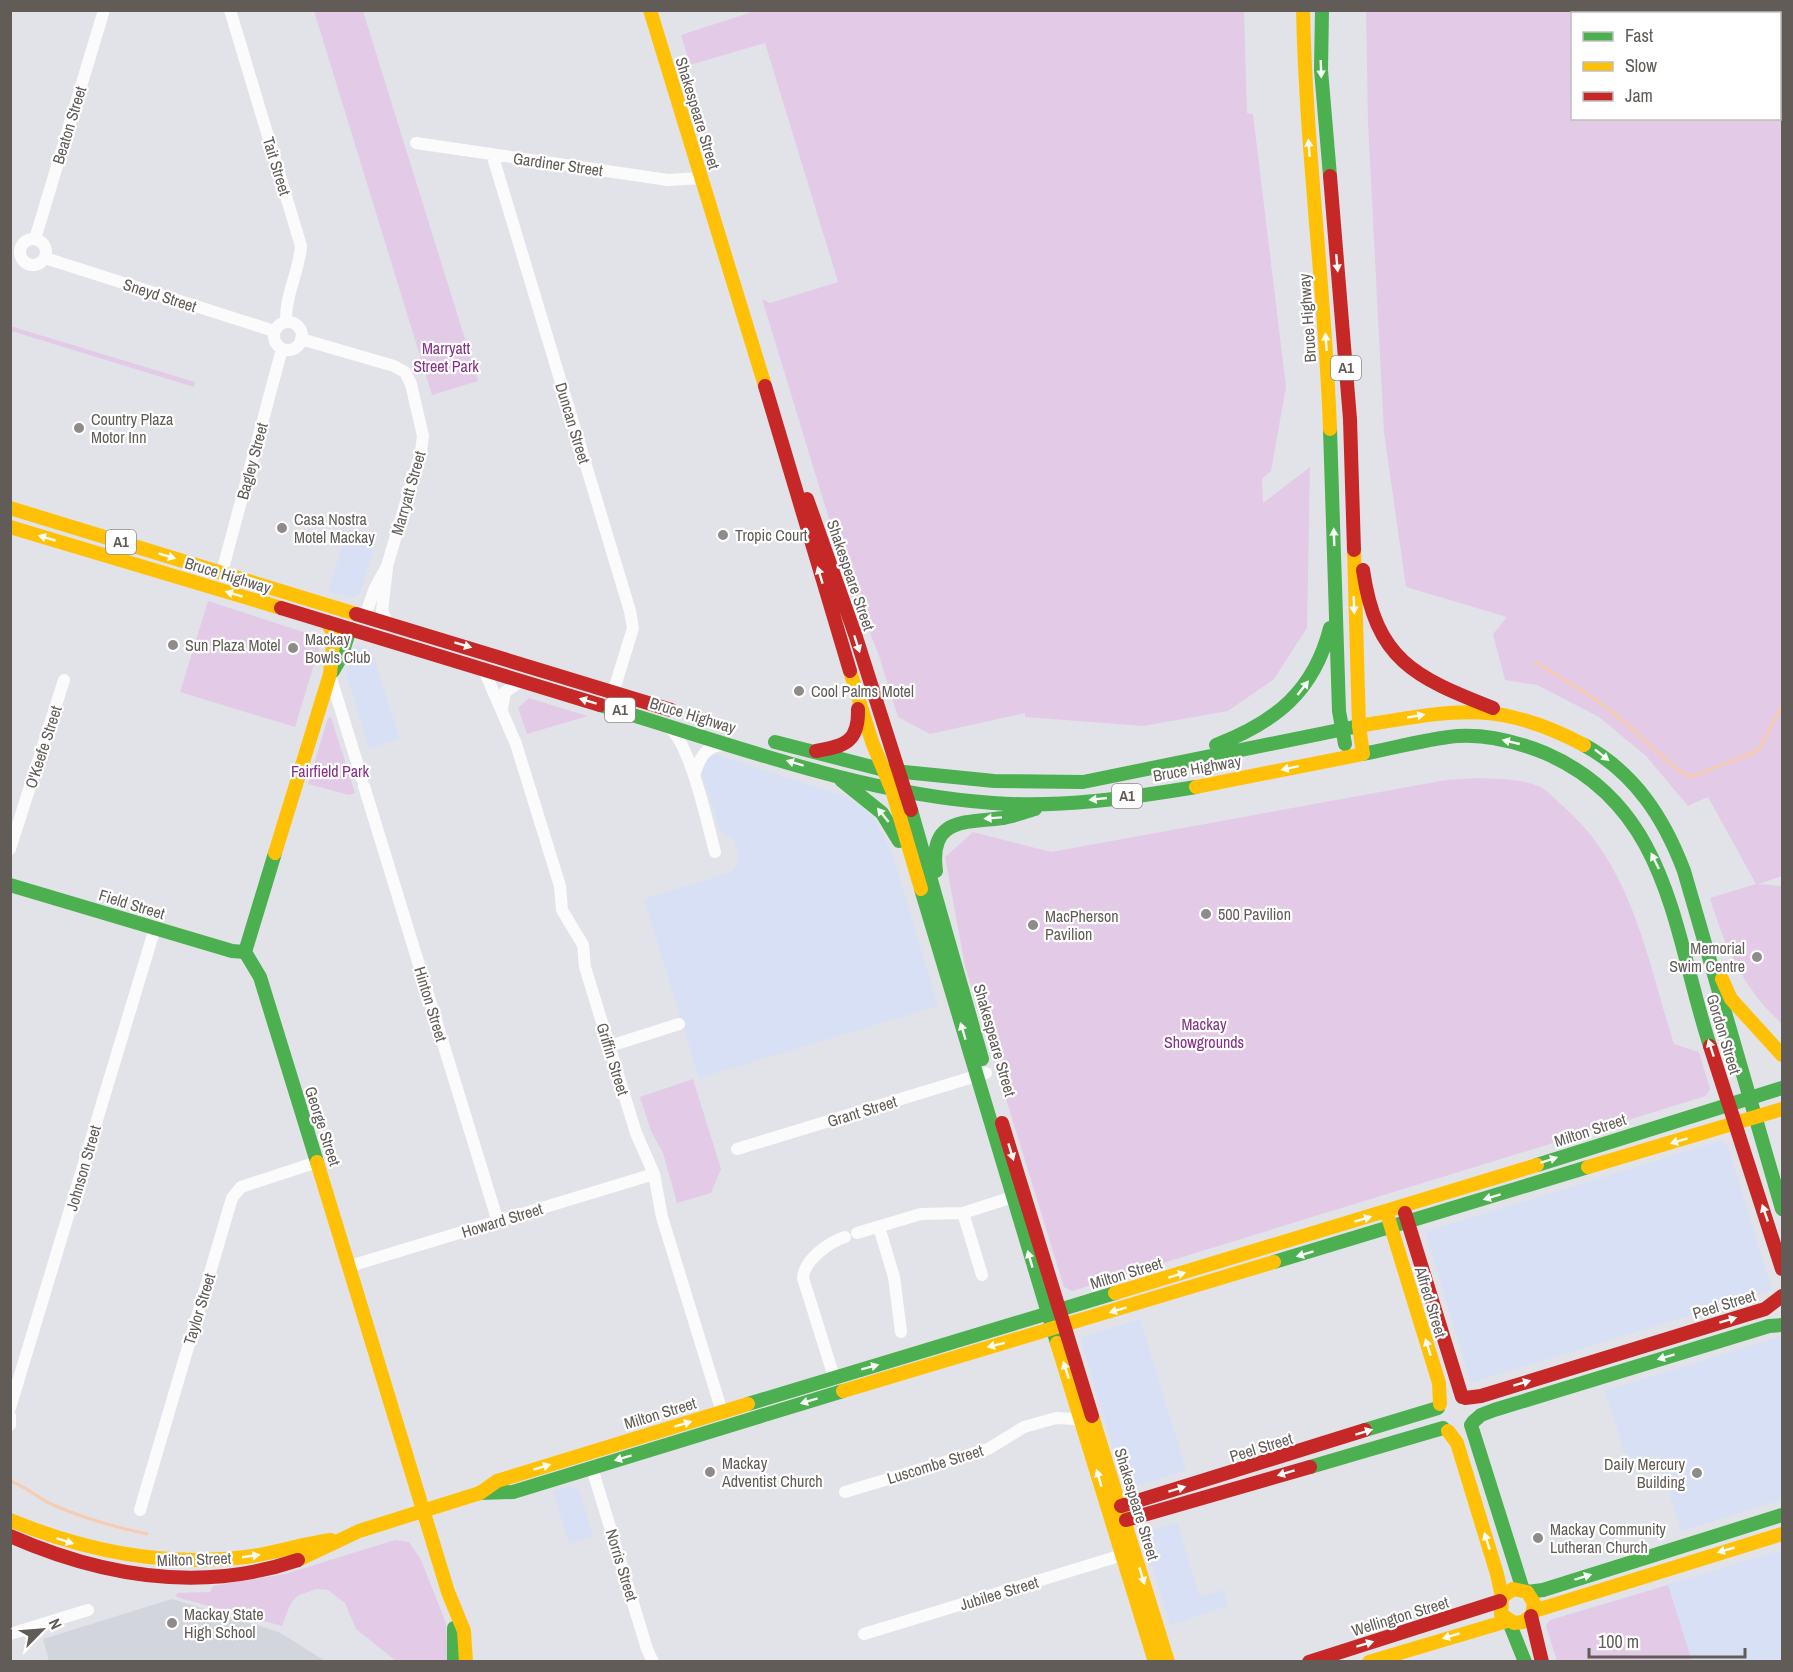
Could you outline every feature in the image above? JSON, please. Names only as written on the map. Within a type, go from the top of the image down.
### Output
[{"type":"main road","name":"Shakespeare Street","points":[[650,10],[779,431],[795,493],[855,691],[884,770],[898,792],[952,949],[1012,1197],[1054,1312]]},
{"type":"main road","name":"Bruce Highway","points":[[1303,10],[1305,97],[1327,347],[1339,711],[1347,757]]},
{"type":"main road","name":"A1","points":[[1322,10],[1321,70],[1350,419],[1359,726],[1364,754]]},
{"type":"main road","points":[[1350,419],[1357,470],[1364,577],[1370,609],[1380,632],[1393,652],[1413,672],[1435,686],[1519,718]]},
{"type":"main road","name":"Shakespeare Street","points":[[779,431],[834,570],[898,772],[898,792],[914,865],[1059,1328],[1126,1520],[1128,1553],[1155,1662]]},
{"type":"main road","name":"Bruce Highway","points":[[10,508],[690,716]]},
{"type":"main road","name":"Bruce Highway","points":[[10,527],[834,775],[898,792],[972,802],[1050,804],[1154,793],[1364,754]]},
{"type":"main road","points":[[227,574],[260,592],[339,616],[350,629],[341,657],[330,674]]},
{"type":"main road","name":"A1","points":[[1036,781],[1215,745],[1243,736],[1264,725],[1284,709],[1313,674],[1328,639],[1335,596]]},
{"type":"main road","points":[[366,616],[377,629],[430,646],[482,669]]},
{"type":"main road","points":[[245,952],[330,674],[334,635],[327,622]]},
{"type":"main road","points":[[809,752],[844,745],[851,741],[858,723],[855,691]]},
{"type":"main road","name":"Gordon Street","points":[[1359,726],[1440,712],[1480,711],[1519,718],[1560,732],[1599,752],[1637,787],[1655,810],[1671,837],[1697,917],[1782,1209]]},
{"type":"main road","name":"Bruce Highway","points":[[756,736],[809,752],[898,772],[994,781],[1083,782],[1359,726]]},
{"type":"main road","name":"Gordon Street","points":[[1364,754],[1457,736],[1491,737],[1528,746],[1570,764],[1610,794],[1639,830],[1659,868],[1728,1104],[1782,1269]]},
{"type":"main road","points":[[834,775],[869,800],[882,813],[914,865]]},
{"type":"main road","points":[[952,949],[933,846],[942,831],[963,821],[1006,818],[1050,804]]},
{"type":"main road","name":"Field Street","points":[[10,885],[232,951],[245,952]]},
{"type":"main road","points":[[1697,917],[1731,999],[1782,1055]]},
{"type":"main road","name":"George Street","points":[[245,952],[260,977],[448,1592],[464,1631],[466,1662]]},
{"type":"main road","name":"Milton Street","points":[[10,1536],[73,1562],[150,1577],[210,1578],[266,1570],[300,1560],[341,1539],[480,1492],[497,1481],[834,1377],[1403,1207],[1782,1088]]},
{"type":"main road","name":"Milton Street","points":[[480,1492],[513,1492],[979,1349],[1059,1328],[1782,1109]]},
{"type":"main road","name":"Alfred Street","points":[[1403,1207],[1464,1397]]},
{"type":"main road","name":"Alfred Street","points":[[1386,1212],[1439,1383],[1439,1406]]},
{"type":"main road","name":"Peel Street","points":[[1464,1397],[1481,1396],[1765,1309],[1782,1296]]},
{"type":"main road","name":"Peel Street","points":[[1472,1424],[1481,1415],[1494,1410],[1782,1324]]},
{"type":"main road","name":"Shakespeare Street","points":[[1059,1328],[1074,1396],[1116,1534],[1128,1553],[1168,1662]]},
{"type":"main road","points":[[1692,1331],[1698,1348]]},
{"type":"main road","points":[[1618,1354],[1623,1370]]},
{"type":"main road","points":[[1525,1662],[1508,1621],[1500,1610],[1501,1599],[1457,1443],[1438,1419],[1439,1406],[1449,1396],[1464,1397],[1475,1412],[1472,1424],[1515,1571],[1534,1603],[1533,1614],[1542,1662]]},
{"type":"main road","name":"Peel Street","points":[[1121,1506],[1439,1406]]},
{"type":"main road","points":[[722,1412],[726,1426]]},
{"type":"main road","points":[[1446,1430],[1463,1432],[1472,1424]]},
{"type":"main road","name":"Peel Street","points":[[1126,1520],[1446,1430]]},
{"type":"main road","points":[[587,1453],[592,1468]]},
{"type":"main road","points":[[1142,1500],[1147,1514]]},
{"type":"main road","points":[[1501,1599],[1513,1589],[1543,1590],[1782,1515]]},
{"type":"main road","name":"Milton Street","points":[[10,1520],[84,1548],[151,1558],[220,1560],[341,1539]]},
{"type":"main road","points":[[1508,1621],[1519,1624],[1533,1614],[1782,1534]]},
{"type":"main road","name":"George Street","points":[[448,1592],[454,1629],[454,1662]]},
{"type":"main road","name":"Wellington Street","points":[[1309,1662],[1501,1599]]},
{"type":"main road","name":"Wellington Street","points":[[1368,1662],[1508,1621]]},
{"type":"street","name":"Beaton Street","points":[[35,239],[104,10]]},
{"type":"street","name":"Tait Street","points":[[230,10],[301,246],[300,262],[285,304],[286,322]]},
{"type":"street","name":"Gardiner Street","points":[[416,143],[679,181],[701,178]]},
{"type":"street","name":"Duncan Street","points":[[492,154],[630,610],[633,628],[613,693]]},
{"type":"street","points":[[35,239],[44,245],[45,258],[38,265],[29,265],[15,249],[26,241],[35,239]]},
{"type":"street","name":"Sneyd Street","points":[[45,258],[274,331]]},
{"type":"street","points":[[286,322],[297,325],[301,339],[294,349],[282,349],[274,342],[274,331],[286,322]]},
{"type":"street","name":"Marryatt Street","points":[[301,339],[394,366],[405,372],[411,384],[422,422],[421,453],[387,566],[382,610],[387,622]]},
{"type":"street","name":"Bagley Street","points":[[227,574],[282,349]]},
{"type":"street","name":"Marryatt Street","points":[[366,616],[375,588],[387,566]]},
{"type":"street","name":"Griffin Street","points":[[482,669],[502,709],[518,749],[557,878],[562,908],[584,945],[585,967],[636,1133],[654,1174],[662,1217],[722,1412]]},
{"type":"street","name":"Hinton Street","points":[[330,674],[498,1222]]},
{"type":"street","name":"O'Keefe Street","points":[[10,849],[64,680]]},
{"type":"street","points":[[502,709],[505,692],[522,681]]},
{"type":"street","points":[[659,722],[677,736],[694,775],[716,852]]},
{"type":"street","points":[[694,775],[701,755],[707,750],[731,744]]},
{"type":"street","name":"Johnson Street","points":[[10,1408],[155,928]]},
{"type":"street","points":[[610,1046],[679,1024]]},
{"type":"street","name":"Grant Street","points":[[737,1149],[981,1074]]},
{"type":"street","name":"Taylor Street","points":[[140,1510],[232,1198],[241,1187],[317,1162]]},
{"type":"street","name":"Howard Street","points":[[350,1266],[654,1174]]},
{"type":"street","points":[[834,1377],[803,1278],[804,1269],[810,1261],[851,1235],[921,1214],[963,1213],[1012,1197]]},
{"type":"street","points":[[963,1213],[982,1275]]},
{"type":"street","points":[[879,1227],[894,1277],[901,1332]]},
{"type":"street","points":[[1056,1418],[1074,1396]]},
{"type":"street","points":[[10,1416],[10,1425]]},
{"type":"street","points":[[1056,1418],[1076,1419],[1084,1425]]},
{"type":"street","name":"Luscombe Street","points":[[845,1492],[988,1449],[1024,1428],[1056,1418]]},
{"type":"street","name":"Norris Street","points":[[592,1468],[647,1649],[653,1662]]},
{"type":"street","points":[[1116,1534],[1115,1512],[1121,1506]]},
{"type":"street","name":"Jubilee Street","points":[[864,1634],[1128,1553]]},
{"type":"street","points":[[10,1634],[88,1610]]},
{"type":"shaded area","points":[[347,531],[376,540],[360,594],[352,598],[328,591]]},
{"type":"shaded area","points":[[355,645],[371,650],[400,739],[369,748],[346,674]]},
{"type":"shaded area","points":[[701,750],[844,796],[861,806],[875,819],[893,856],[938,1006],[699,1078],[644,899],[732,872],[739,858],[734,839],[720,831],[696,754]]},
{"type":"shaded area","points":[[1720,1141],[1728,1146],[1772,1290],[1474,1382],[1470,1380],[1426,1235],[1428,1231]]},
{"type":"shaded area","points":[[1140,1319],[1186,1470],[1133,1487],[1124,1484],[1080,1338]]},
{"type":"shaded area","points":[[1782,1336],[1782,1500],[1681,1531],[1657,1454],[1628,1463],[1605,1391]]},
{"type":"shaded area","points":[[571,1486],[579,1490],[593,1536],[569,1544],[553,1491]]},
{"type":"shaded area","points":[[1177,1522],[1200,1597],[1223,1590],[1228,1606],[1170,1625],[1143,1538],[1146,1532]]},
{"type":"shaded area","points":[[1782,1550],[1782,1661],[1557,1661],[1546,1626],[1550,1620]]},
{"type":"shaded area","name":"Mackay State High School","points":[[172,1599],[279,1632],[325,1661],[49,1661],[43,1639]]},
{"type":"green space","name":"Marryatt Street Park","points":[[314,11],[363,11],[478,381],[432,395]]},
{"type":"green space","points":[[755,11],[1244,11],[1247,113],[1253,114],[1286,387],[1271,471],[1262,479],[1263,503],[1310,467],[1307,628],[1274,679],[1228,711],[1143,726],[1025,717],[1025,713],[930,734],[898,717],[879,656],[840,555],[762,299],[770,303],[838,282],[765,43],[690,65],[681,35]]},
{"type":"green space","points":[[1366,11],[1782,11],[1782,876],[1758,884],[1782,886],[1782,1024],[1756,996],[1737,966],[1722,934],[1710,898],[1756,884],[1708,797],[1688,806],[1646,756],[1599,717],[1537,685],[1505,680],[1493,634],[1507,617],[1406,587],[1384,433],[1368,124]]},
{"type":"green space","points":[[10,326],[195,382],[194,387],[11,331]]},
{"type":"green space","name":"Mackay Bowls Club","points":[[208,601],[319,637],[320,645],[295,727],[180,692]]},
{"type":"green space","points":[[529,698],[588,716],[527,734],[518,708]]},
{"type":"green space","name":"Fairfield Park","points":[[331,717],[355,793],[349,795],[308,784],[328,718]]},
{"type":"green space","name":"Mackay Showgrounds","points":[[1477,778],[1520,781],[1544,789],[1587,831],[1607,858],[1635,917],[1674,1044],[1699,1052],[1710,1089],[1706,1096],[1072,1291],[1064,1287],[965,966],[945,857],[973,832],[1051,852],[1446,780]]},
{"type":"green space","points":[[693,1079],[721,1169],[711,1193],[677,1203],[663,1153],[651,1131],[640,1097]]},
{"type":"green space","points":[[395,1540],[409,1542],[421,1560],[446,1623],[448,1661],[396,1661],[356,1629],[345,1603],[328,1590],[316,1589],[297,1596],[290,1605],[282,1626],[176,1597],[177,1593],[210,1592],[213,1586],[285,1574]]},
{"type":"green space","points":[[1668,1585],[1692,1661],[1557,1661],[1546,1626],[1550,1620]]},
{"type":"waterway","points":[[1535,662],[1602,705],[1672,765],[1690,777],[1758,751],[1782,706]]},
{"type":"waterway","points":[[10,1481],[74,1514],[147,1534]]},
{"type":"traffic: fast","points":[[1322,10],[1321,70],[1330,176]]},
{"type":"traffic: fast","points":[[1330,429],[1339,711],[1345,744]]},
{"type":"traffic: fast","points":[[1216,745],[1257,726],[1290,702],[1314,670],[1330,628]]},
{"type":"traffic: fast","points":[[333,671],[341,657],[350,629]]},
{"type":"traffic: fast","points":[[600,705],[794,765],[893,789],[943,798],[1018,804],[1069,803],[1196,787]]},
{"type":"traffic: fast","points":[[775,742],[884,770],[994,781],[1083,782],[1359,726]]},
{"type":"traffic: fast","points":[[1363,754],[1445,737],[1480,736],[1535,749],[1586,776],[1618,806],[1642,839],[1660,877],[1674,917],[1710,1046]]},
{"type":"traffic: fast","points":[[1584,745],[1602,756],[1633,783],[1657,815],[1676,852],[1684,871],[1782,1209]]},
{"type":"traffic: fast","points":[[841,780],[882,813],[899,841]]},
{"type":"traffic: fast","points":[[936,871],[935,854],[938,841],[952,826],[1007,817],[1035,809]]},
{"type":"traffic: fast","points":[[911,810],[982,1059]]},
{"type":"traffic: fast","points":[[275,853],[245,952],[260,977],[317,1162]]},
{"type":"traffic: fast","points":[[10,885],[232,951],[245,952]]},
{"type":"traffic: fast","points":[[921,889],[1057,1343]]},
{"type":"traffic: fast","points":[[1537,1165],[1782,1088]]},
{"type":"traffic: fast","points":[[1274,1262],[1588,1167]]},
{"type":"traffic: fast","points":[[748,1404],[1115,1293]]},
{"type":"traffic: fast","points":[[1473,1422],[1481,1415],[1494,1410],[1769,1326],[1782,1325]]},
{"type":"traffic: fast","points":[[480,1493],[513,1492],[843,1391]]},
{"type":"traffic: fast","points":[[1365,1430],[1438,1408]]},
{"type":"traffic: fast","points":[[1471,1425],[1523,1590]]},
{"type":"traffic: fast","points":[[1310,1467],[1443,1428]]},
{"type":"traffic: fast","points":[[1527,1592],[1543,1590],[1782,1515]]},
{"type":"traffic: fast","points":[[1509,1622],[1525,1662]]},
{"type":"traffic: fast","points":[[454,1628],[454,1662]]},
{"type":"traffic: slow","points":[[650,10],[765,386]]},
{"type":"traffic: slow","points":[[1303,10],[1330,429]]},
{"type":"traffic: slow","points":[[10,508],[356,614]]},
{"type":"traffic: slow","points":[[10,527],[281,608]]},
{"type":"traffic: slow","points":[[1196,787],[1363,754],[1359,726],[1354,550]]},
{"type":"traffic: slow","points":[[275,853],[330,674],[334,635],[327,622]]},
{"type":"traffic: slow","points":[[850,671],[872,742],[892,790],[921,889]]},
{"type":"traffic: slow","points":[[1359,726],[1447,713],[1498,714],[1553,730],[1584,745]]},
{"type":"traffic: slow","points":[[1722,979],[1731,999],[1782,1055]]},
{"type":"traffic: slow","points":[[1588,1167],[1782,1109]]},
{"type":"traffic: slow","points":[[317,1162],[448,1592],[464,1631],[466,1662]]},
{"type":"traffic: slow","points":[[1115,1293],[1537,1165]]},
{"type":"traffic: slow","points":[[1388,1217],[1439,1383],[1440,1404]]},
{"type":"traffic: slow","points":[[843,1391],[1274,1262]]},
{"type":"traffic: slow","points":[[1057,1343],[1155,1662]]},
{"type":"traffic: slow","points":[[298,1560],[359,1531],[480,1493],[497,1481],[748,1404]]},
{"type":"traffic: slow","points":[[1092,1416],[1168,1662]]},
{"type":"traffic: slow","points":[[1448,1431],[1457,1443],[1497,1574],[1502,1597],[1501,1614],[1514,1623],[1523,1622],[1532,1615],[1534,1603],[1527,1592],[1513,1589],[1502,1597]]},
{"type":"traffic: slow","points":[[10,1520],[96,1548],[125,1554],[185,1560],[246,1557],[331,1540]]},
{"type":"traffic: slow","points":[[1534,1611],[1782,1534]]},
{"type":"traffic: slow","points":[[1369,1662],[1507,1621]]},
{"type":"traffic: jam","points":[[1330,176],[1350,419],[1354,550]]},
{"type":"traffic: jam","points":[[765,386],[850,671]]},
{"type":"traffic: jam","points":[[807,499],[856,637],[911,810]]},
{"type":"traffic: jam","points":[[1363,570],[1369,600],[1378,625],[1389,645],[1403,661],[1441,686],[1493,708]]},
{"type":"traffic: jam","points":[[281,608],[600,705]]},
{"type":"traffic: jam","points":[[356,614],[671,710]]},
{"type":"traffic: jam","points":[[816,751],[835,747],[848,740],[856,729],[858,709]]},
{"type":"traffic: jam","points":[[1710,1046],[1782,1269]]},
{"type":"traffic: jam","points":[[1002,1123],[1092,1416]]},
{"type":"traffic: jam","points":[[1405,1213],[1462,1397]]},
{"type":"traffic: jam","points":[[1465,1398],[1481,1396],[1765,1309],[1782,1296]]},
{"type":"traffic: jam","points":[[1121,1506],[1365,1430]]},
{"type":"traffic: jam","points":[[1126,1520],[1310,1467]]},
{"type":"traffic: jam","points":[[10,1536],[80,1561],[116,1570],[152,1575],[225,1576],[262,1570],[298,1560]]},
{"type":"traffic: jam","points":[[1309,1662],[1500,1601]]},
{"type":"traffic: jam","points":[[1531,1616],[1542,1662]]},
{"type":"place","name":"Country Plaza Motor Inn","points":[[79,428]]},
{"type":"place","name":"Casa Nostra Motel Mackay","points":[[282,528]]},
{"type":"place","name":"Tropic Court","points":[[723,535]]},
{"type":"place","name":"Sun Plaza Motel","points":[[173,645]]},
{"type":"place","name":"Mackay Bowls Club","points":[[293,648]]},
{"type":"place","name":"Cool Palms Motel","points":[[799,691]]},
{"type":"place","name":"500 Pavilion","points":[[1206,914]]},
{"type":"place","name":"MacPherson Pavilion","points":[[1033,925]]},
{"type":"place","name":"Memorial Swim Centre","points":[[1757,957]]},
{"type":"place","name":"Mackay Adventist Church","points":[[710,1472]]},
{"type":"place","name":"Daily Mercury Building","points":[[1697,1473]]},
{"type":"place","name":"Mackay Community Lutheran Church","points":[[1538,1538]]},
{"type":"place","name":"Mackay State High School","points":[[172,1623]]}]
